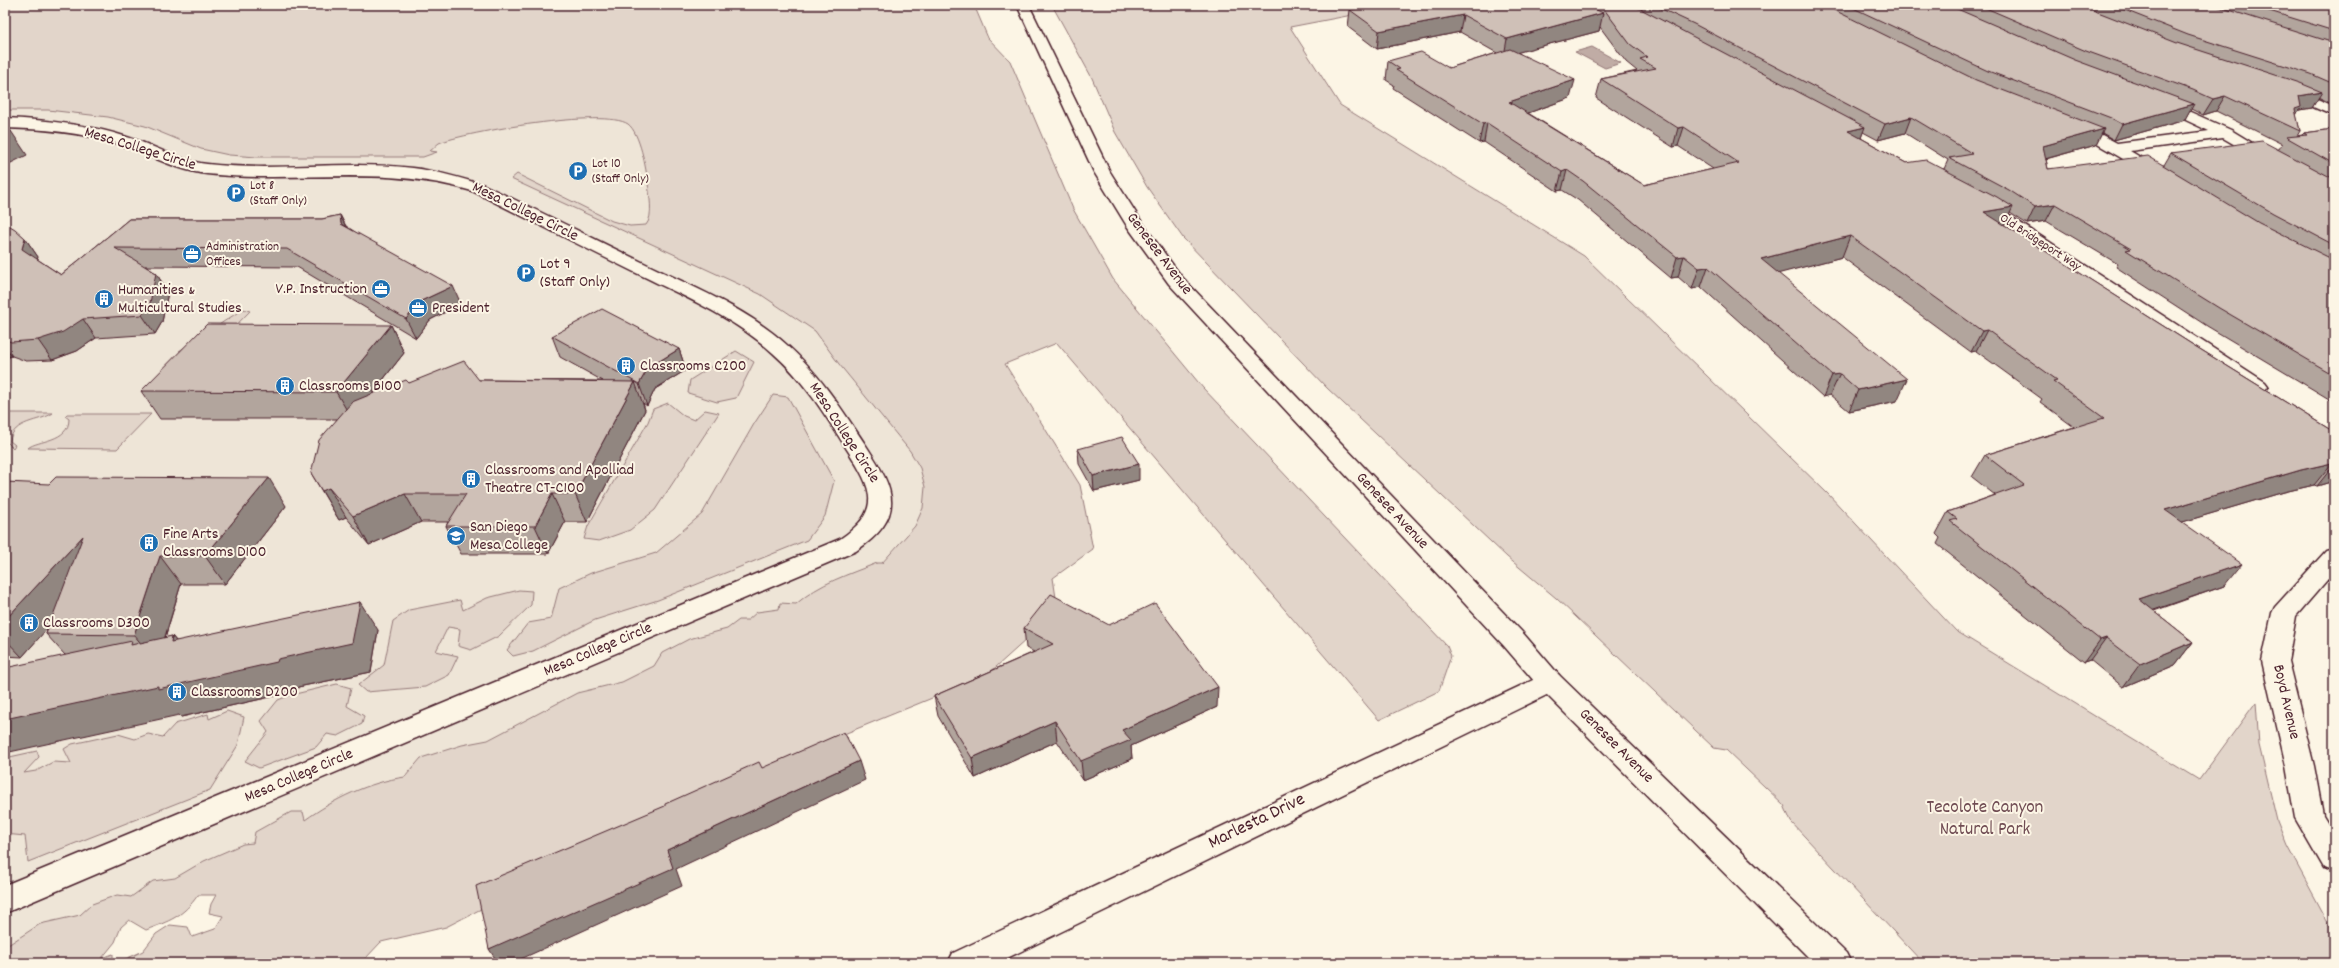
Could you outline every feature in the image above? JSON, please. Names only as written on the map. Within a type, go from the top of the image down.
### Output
[{"type":"street","name":"Genesee Avenue","points":[[1023,5],[1102,172],[1136,226],[1175,280],[1513,639],[1550,682],[1835,963]]},
{"type":"street","points":[[2274,87],[2296,94],[2334,112]]},
{"type":"street","points":[[2151,100],[2179,110],[2226,133],[2279,164]]},
{"type":"street","points":[[2054,121],[2097,138],[2169,181]]},
{"type":"street","name":"Mesa College Circle","points":[[5,123],[45,125],[88,131],[123,140],[177,163],[208,169],[414,173],[455,180],[478,188],[708,302],[747,324],[774,344],[797,365],[816,387],[872,471],[878,483],[881,502],[872,525],[848,545],[5,899]]},
{"type":"street","points":[[2116,148],[2226,133]]},
{"type":"street","name":"Old Bridgeport Way","points":[[1967,198],[1994,212],[2274,397]]},
{"type":"street","name":"Boyd Avenue","points":[[2334,558],[2284,613],[2275,661],[2300,766],[2309,818],[2334,859]]},
{"type":"street","name":"Marlesta Drive","points":[[964,963],[1550,682]]},
{"type":"shaded area","points":[[1592,47],[1621,63],[1605,68],[1575,52]]},
{"type":"shaded area","name":"San Diego Mesa College","points":[[5,109],[58,109],[461,132],[592,112],[625,115],[816,331],[839,364],[910,451],[920,468],[925,487],[923,508],[915,526],[878,567],[854,581],[5,952]]},
{"type":"green space","points":[[5,5],[974,5],[988,38],[1010,61],[1073,209],[1113,279],[1203,388],[1447,646],[1451,656],[1439,691],[1379,720],[1057,343],[1005,364],[1080,485],[1093,549],[1053,578],[1058,611],[986,676],[844,734],[848,738],[839,751],[481,909],[446,927],[381,942],[365,959],[355,963],[117,963],[143,951],[156,934],[170,925],[188,927],[192,937],[215,929],[223,916],[209,913],[211,904],[216,895],[198,895],[181,913],[169,921],[146,930],[129,920],[121,927],[115,942],[102,958],[113,954],[113,963],[5,963],[5,947],[40,924],[80,915],[92,904],[117,895],[131,897],[153,881],[175,878],[204,861],[243,844],[253,843],[255,832],[291,812],[303,812],[305,820],[316,812],[352,792],[392,779],[405,777],[421,758],[462,745],[488,740],[577,693],[622,682],[654,666],[662,653],[689,639],[727,629],[739,620],[748,620],[757,612],[779,609],[780,603],[796,604],[815,590],[834,580],[877,563],[882,563],[915,526],[923,508],[925,487],[920,468],[910,451],[839,364],[815,331],[760,294],[511,179],[517,174],[612,221],[630,226],[646,225],[650,216],[650,199],[646,169],[636,135],[628,124],[614,120],[593,119],[535,123],[454,138],[439,143],[430,151],[437,152],[423,157],[257,157],[229,155],[201,149],[145,126],[108,117],[48,110],[5,110]]},
{"type":"green space","name":"Tecolote Canyon Natural Park","points":[[1052,5],[1364,5],[1373,11],[1290,27],[1340,105],[1584,256],[1828,494],[1956,631],[2199,780],[2256,702],[2259,745],[2277,821],[2287,846],[2334,933],[2334,963],[1923,963],[1791,822],[1784,805],[1726,750],[1714,748],[1556,598],[1507,557],[1327,388],[1183,238],[1147,187],[1115,132],[1092,78]]},
{"type":"green space","points":[[243,309],[250,311],[210,352],[179,351]]},
{"type":"green space","points":[[736,351],[754,362],[736,398],[717,402],[688,393],[690,380]]},
{"type":"green space","points":[[773,395],[788,397],[834,481],[825,516],[807,540],[658,600],[595,620],[533,651],[513,656],[507,650],[528,623],[551,619],[559,588],[591,573],[656,553],[702,514],[754,424]]},
{"type":"green space","points":[[668,403],[684,416],[694,420],[705,410],[719,413],[655,510],[630,530],[599,541],[584,539],[588,526],[648,422],[653,409]]},
{"type":"green space","points":[[5,413],[53,413],[21,425],[16,429],[12,434],[10,441],[15,445],[13,448],[5,440]]},
{"type":"green space","points":[[67,414],[151,414],[117,449],[28,448],[32,445],[52,439],[64,432],[68,427],[69,419],[65,416]]},
{"type":"green space","points":[[519,590],[532,591],[531,605],[499,636],[471,650],[458,646],[460,629],[448,627],[436,651],[458,656],[449,675],[425,687],[366,692],[358,685],[384,665],[393,621],[409,610],[460,600],[463,610],[487,598]]},
{"type":"green space","points":[[337,684],[351,688],[347,706],[364,716],[362,724],[338,736],[327,734],[316,747],[259,768],[245,761],[268,732],[261,721],[278,700],[291,695]]},
{"type":"green space","points":[[227,711],[244,717],[238,745],[210,790],[28,862],[25,836],[5,834],[5,758],[37,751],[39,757],[24,773],[36,771],[53,762],[71,763],[64,749],[72,744],[118,734],[135,739],[148,734],[163,737],[175,724],[208,714],[209,719]]},
{"type":"building","points":[[1375,5],[1586,5],[1603,13],[1507,39],[1463,15],[1379,31],[1350,10]]},
{"type":"building","points":[[1601,5],[1633,5],[1865,127],[1848,131],[1906,163],[1926,160],[1997,197],[2013,207],[1984,212],[2190,343],[2334,432],[2334,464],[2332,463],[2301,470],[2165,510],[2242,564],[2139,599],[2193,642],[2140,664],[2106,638],[2100,640],[1950,521],[1957,519],[1948,512],[2024,485],[1985,455],[2104,418],[2053,381],[2057,380],[1987,330],[1982,331],[1850,236],[1761,259],[1907,379],[1858,390],[1840,374],[1832,375],[1708,267],[1699,268],[1684,256],[1677,257],[1583,181],[1567,170],[1562,172],[1487,123],[1483,124],[1396,70],[1400,69],[1388,61],[1421,52],[1449,68],[1510,49],[1575,80],[1509,102],[1644,185],[1739,163],[1684,127],[1678,128],[1601,79],[1656,68],[1640,59],[1647,57],[1630,44]]},
{"type":"building","points":[[1653,5],[1824,5],[1976,80],[2104,129],[2043,146],[2048,169],[2148,156],[2259,223],[2334,260],[2334,375],[2219,308],[2126,250],[2131,249],[2055,204],[2035,207],[2009,190],[1949,158],[1973,154],[1911,117],[1885,124],[1694,24]]},
{"type":"building","points":[[1847,5],[1948,5],[2075,60],[2194,104],[2122,124],[2111,118],[1988,71]]},
{"type":"building","points":[[1979,5],[2080,5],[2177,43],[2300,83],[2322,92],[2299,96],[2301,107],[2295,109],[2300,131],[2225,96],[2213,99],[2193,90],[2086,51]]},
{"type":"building","points":[[2112,5],[2213,5],[2334,43],[2334,84],[2311,74],[2188,35]]},
{"type":"building","points":[[2250,5],[2322,5],[2334,9],[2334,31]]},
{"type":"building","points":[[2334,129],[2334,164],[2286,137],[2307,135],[2304,133]]},
{"type":"building","points":[[5,130],[11,131],[5,134]]},
{"type":"building","points":[[2262,141],[2334,179],[2334,245],[2273,213],[2171,153]]},
{"type":"building","points":[[340,215],[341,224],[453,286],[421,301],[406,319],[287,249],[115,248],[156,273],[150,303],[142,315],[83,319],[63,332],[38,340],[11,342],[5,339],[5,223],[25,238],[22,249],[61,275],[129,219],[322,219]]},
{"type":"building","points":[[602,309],[679,349],[648,368],[639,384],[552,336]]},
{"type":"building","points":[[207,324],[391,325],[336,392],[141,391]]},
{"type":"building","name":"Classrooms and Apolliad Theatre CT-C100","points":[[464,361],[479,380],[635,382],[575,494],[552,494],[535,526],[446,526],[466,494],[405,494],[353,516],[329,488],[322,491],[311,473],[319,440],[352,402],[406,380],[409,383]]},
{"type":"building","points":[[1122,437],[1139,464],[1093,476],[1078,449]]},
{"type":"building","points":[[56,477],[269,478],[205,556],[160,556],[134,635],[46,634],[83,536],[5,620],[5,482],[49,484]]},
{"type":"building","points":[[1051,594],[1109,625],[1155,603],[1218,687],[1122,730],[1131,740],[1081,761],[1055,721],[972,758],[934,696],[1053,644],[1024,628]]},
{"type":"building","points":[[360,602],[352,643],[278,659],[277,662],[158,689],[158,686],[5,719],[5,668],[132,641],[131,645],[172,636],[171,642]]},
{"type":"building","points":[[844,732],[859,761],[667,850],[673,868],[489,949],[476,886],[665,806],[665,804],[759,762],[762,768]]},
{"type":"place","name":"Lot 10 (Staff Only)","points":[[578,171]]},
{"type":"place","name":"Lot 8 (Staff Only)","points":[[236,193]]},
{"type":"place","name":"Administration Offices","points":[[192,254]]},
{"type":"place","name":"Lot 9 (Staff Only)","points":[[526,273]]},
{"type":"place","name":"V.P. Instruction","points":[[381,289]]},
{"type":"place","name":"Humanities & Multicultural Studies","points":[[104,299]]},
{"type":"place","name":"President","points":[[418,308]]},
{"type":"place","name":"Classrooms C200","points":[[626,366]]},
{"type":"place","name":"Classrooms B100","points":[[285,386]]},
{"type":"place","name":"Classrooms and Apolliad Theatre CT-C100","points":[[471,479]]},
{"type":"place","name":"San Diego Mesa College","points":[[456,536]]},
{"type":"place","name":"Fine Arts Classrooms D100","points":[[149,543]]},
{"type":"place","name":"Classrooms D300","points":[[29,623]]},
{"type":"place","name":"Classrooms D200","points":[[177,692]]}]
